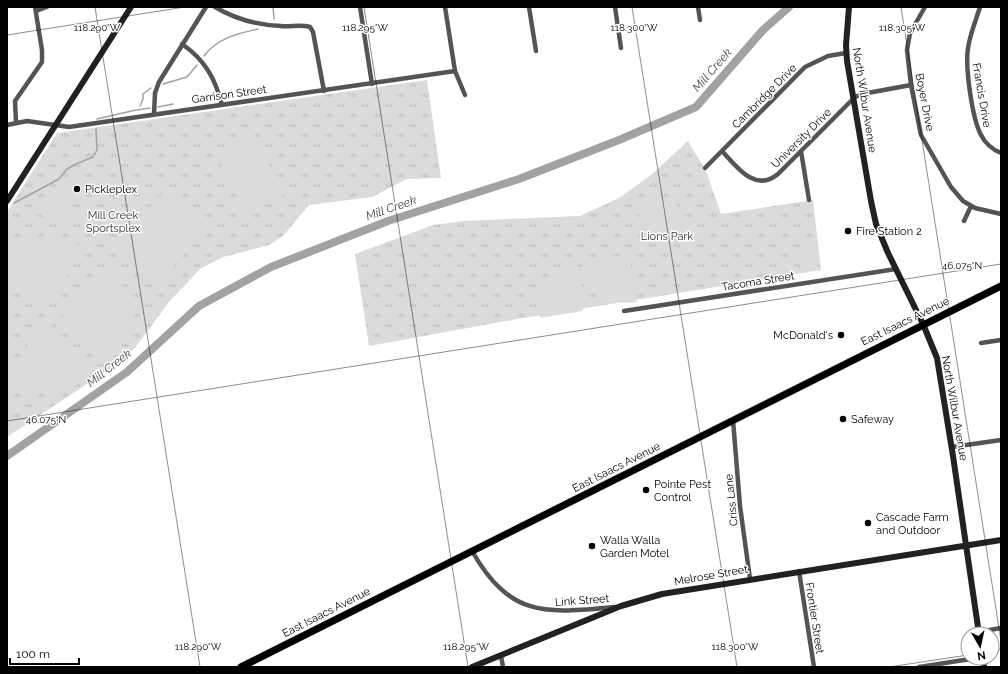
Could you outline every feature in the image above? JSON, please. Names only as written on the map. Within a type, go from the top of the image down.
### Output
[{"type":"main road","points":[[7,201],[131,7]]},
{"type":"main road","name":"North Wilbur Avenue","points":[[849,7],[846,53],[872,208],[882,240],[923,324],[937,358],[952,447],[978,626]]},
{"type":"main road","name":"East Isaacs Avenue","points":[[241,667],[1001,286]]},
{"type":"main road","name":"Melrose Street","points":[[476,666],[621,606],[670,592],[750,578],[1001,540]]},
{"type":"street","points":[[16,122],[15,101],[42,62],[42,50],[35,9],[47,7]]},
{"type":"street","points":[[154,114],[156,87],[206,7]]},
{"type":"street","points":[[215,7],[229,15],[250,22],[280,26],[310,27],[313,32],[324,91]]},
{"type":"street","points":[[360,7],[372,84]]},
{"type":"street","points":[[444,7],[455,71],[465,95]]},
{"type":"street","points":[[529,7],[536,51]]},
{"type":"street","points":[[615,7],[622,48]]},
{"type":"street","points":[[698,7],[700,20]]},
{"type":"street","name":"Boyer Drive","points":[[925,7],[913,27],[907,44],[911,85],[919,127],[925,143],[951,187],[963,201],[971,206],[1001,214]]},
{"type":"street","name":"Francis Drive","points":[[980,7],[969,43],[968,75],[976,121],[980,134],[988,145],[1001,153]]},
{"type":"street","points":[[182,44],[196,55],[208,68],[217,86],[222,105]]},
{"type":"street","name":"Cambridge Drive","points":[[705,168],[805,67],[820,59],[846,53]]},
{"type":"street","name":"Garrison Street","points":[[7,125],[16,122],[35,121],[69,128],[154,114],[324,91],[455,71]]},
{"type":"street","points":[[853,99],[862,94],[911,85]]},
{"type":"street","name":"University Drive","points":[[722,151],[749,177],[763,181],[778,174],[853,99]]},
{"type":"street","points":[[801,151],[809,200]]},
{"type":"street","points":[[964,221],[971,206]]},
{"type":"street","name":"Tacoma Street","points":[[624,311],[896,269]]},
{"type":"street","points":[[981,343],[1001,340]]},
{"type":"street","name":"Criss Lane","points":[[733,420],[740,506],[750,578]]},
{"type":"street","points":[[952,447],[1001,440]]},
{"type":"street","name":"Link Street","points":[[472,551],[493,582],[511,597],[528,605],[542,610],[558,612],[621,606]]},
{"type":"street","name":"Frontier Street","points":[[798,571],[814,667]]},
{"type":"street","points":[[501,656],[503,667]]},
{"type":"street","points":[[919,667],[960,661]]},
{"type":"green space","name":"Mill Creek Sportsplex","points":[[427,80],[441,178],[407,179],[372,197],[309,205],[283,236],[269,245],[223,257],[200,269],[169,302],[135,348],[111,368],[7,437],[7,212],[57,133]]},
{"type":"green space","points":[[255,135],[284,195],[245,214],[216,153]]},
{"type":"green space","name":"Lions Park","points":[[688,141],[706,171],[721,214],[813,200],[821,270],[517,319],[369,346],[355,254],[433,225],[463,221],[580,216],[619,198],[651,175]]},
{"type":"green space","name":"Pickleplex","points":[[91,177],[93,190],[78,192],[79,198],[63,201],[61,187],[76,185],[75,179]]},
{"type":"green space","points":[[168,186],[211,222],[157,285],[115,249]]},
{"type":"green space","points":[[648,196],[665,199],[673,202],[679,207],[688,219],[693,236],[649,244],[644,241],[638,198]]},
{"type":"green space","name":"Pickleplex","points":[[57,201],[57,205],[71,203],[73,216],[59,218],[58,215],[43,217],[41,203]]},
{"type":"green space","points":[[43,236],[63,238],[81,246],[54,302],[48,304],[7,277],[7,252],[25,241]]},
{"type":"green space","points":[[815,248],[818,265],[808,266],[805,250]]},
{"type":"green space","points":[[624,255],[629,258],[637,302],[616,302],[600,295],[593,289],[588,281],[582,262]]},
{"type":"green space","points":[[575,264],[584,294],[584,306],[582,311],[540,318],[538,308],[539,299],[545,282],[558,270]]},
{"type":"green space","points":[[114,272],[126,294],[129,318],[123,341],[117,352],[108,362],[63,317],[63,310]]},
{"type":"green space","points":[[49,324],[97,368],[88,377],[66,389],[54,392],[42,392],[18,384],[7,377],[7,375],[42,325]]},
{"type":"waterway","points":[[273,7],[274,19]]},
{"type":"waterway","name":"Mill Creek","points":[[7,456],[127,372],[199,306],[271,267],[388,221],[519,179],[619,140],[696,107],[763,30],[789,7]]},
{"type":"waterway","points":[[204,56],[221,41],[235,35],[258,29]]},
{"type":"waterway","points":[[163,84],[187,77],[197,65]]},
{"type":"waterway","points":[[140,106],[143,99],[143,94],[151,88]]},
{"type":"waterway","points":[[158,107],[173,104]]},
{"type":"waterway","points":[[137,110],[150,108]]},
{"type":"waterway","points":[[97,119],[136,110]]},
{"type":"waterway","points":[[14,203],[59,179],[67,169],[93,157],[97,150],[96,129]]},
{"type":"place","name":"Pickleplex","points":[[77,189]]},
{"type":"place","name":"Fire Station 2","points":[[848,231]]},
{"type":"place","name":"McDonald's","points":[[841,335]]},
{"type":"place","name":"Safeway","points":[[843,419]]},
{"type":"place","name":"Pointe Pest Control","points":[[646,490]]},
{"type":"place","name":"Cascade Farm and Outdoor","points":[[868,523]]},
{"type":"place","name":"Walla Walla Garden Motel","points":[[592,546]]}]
